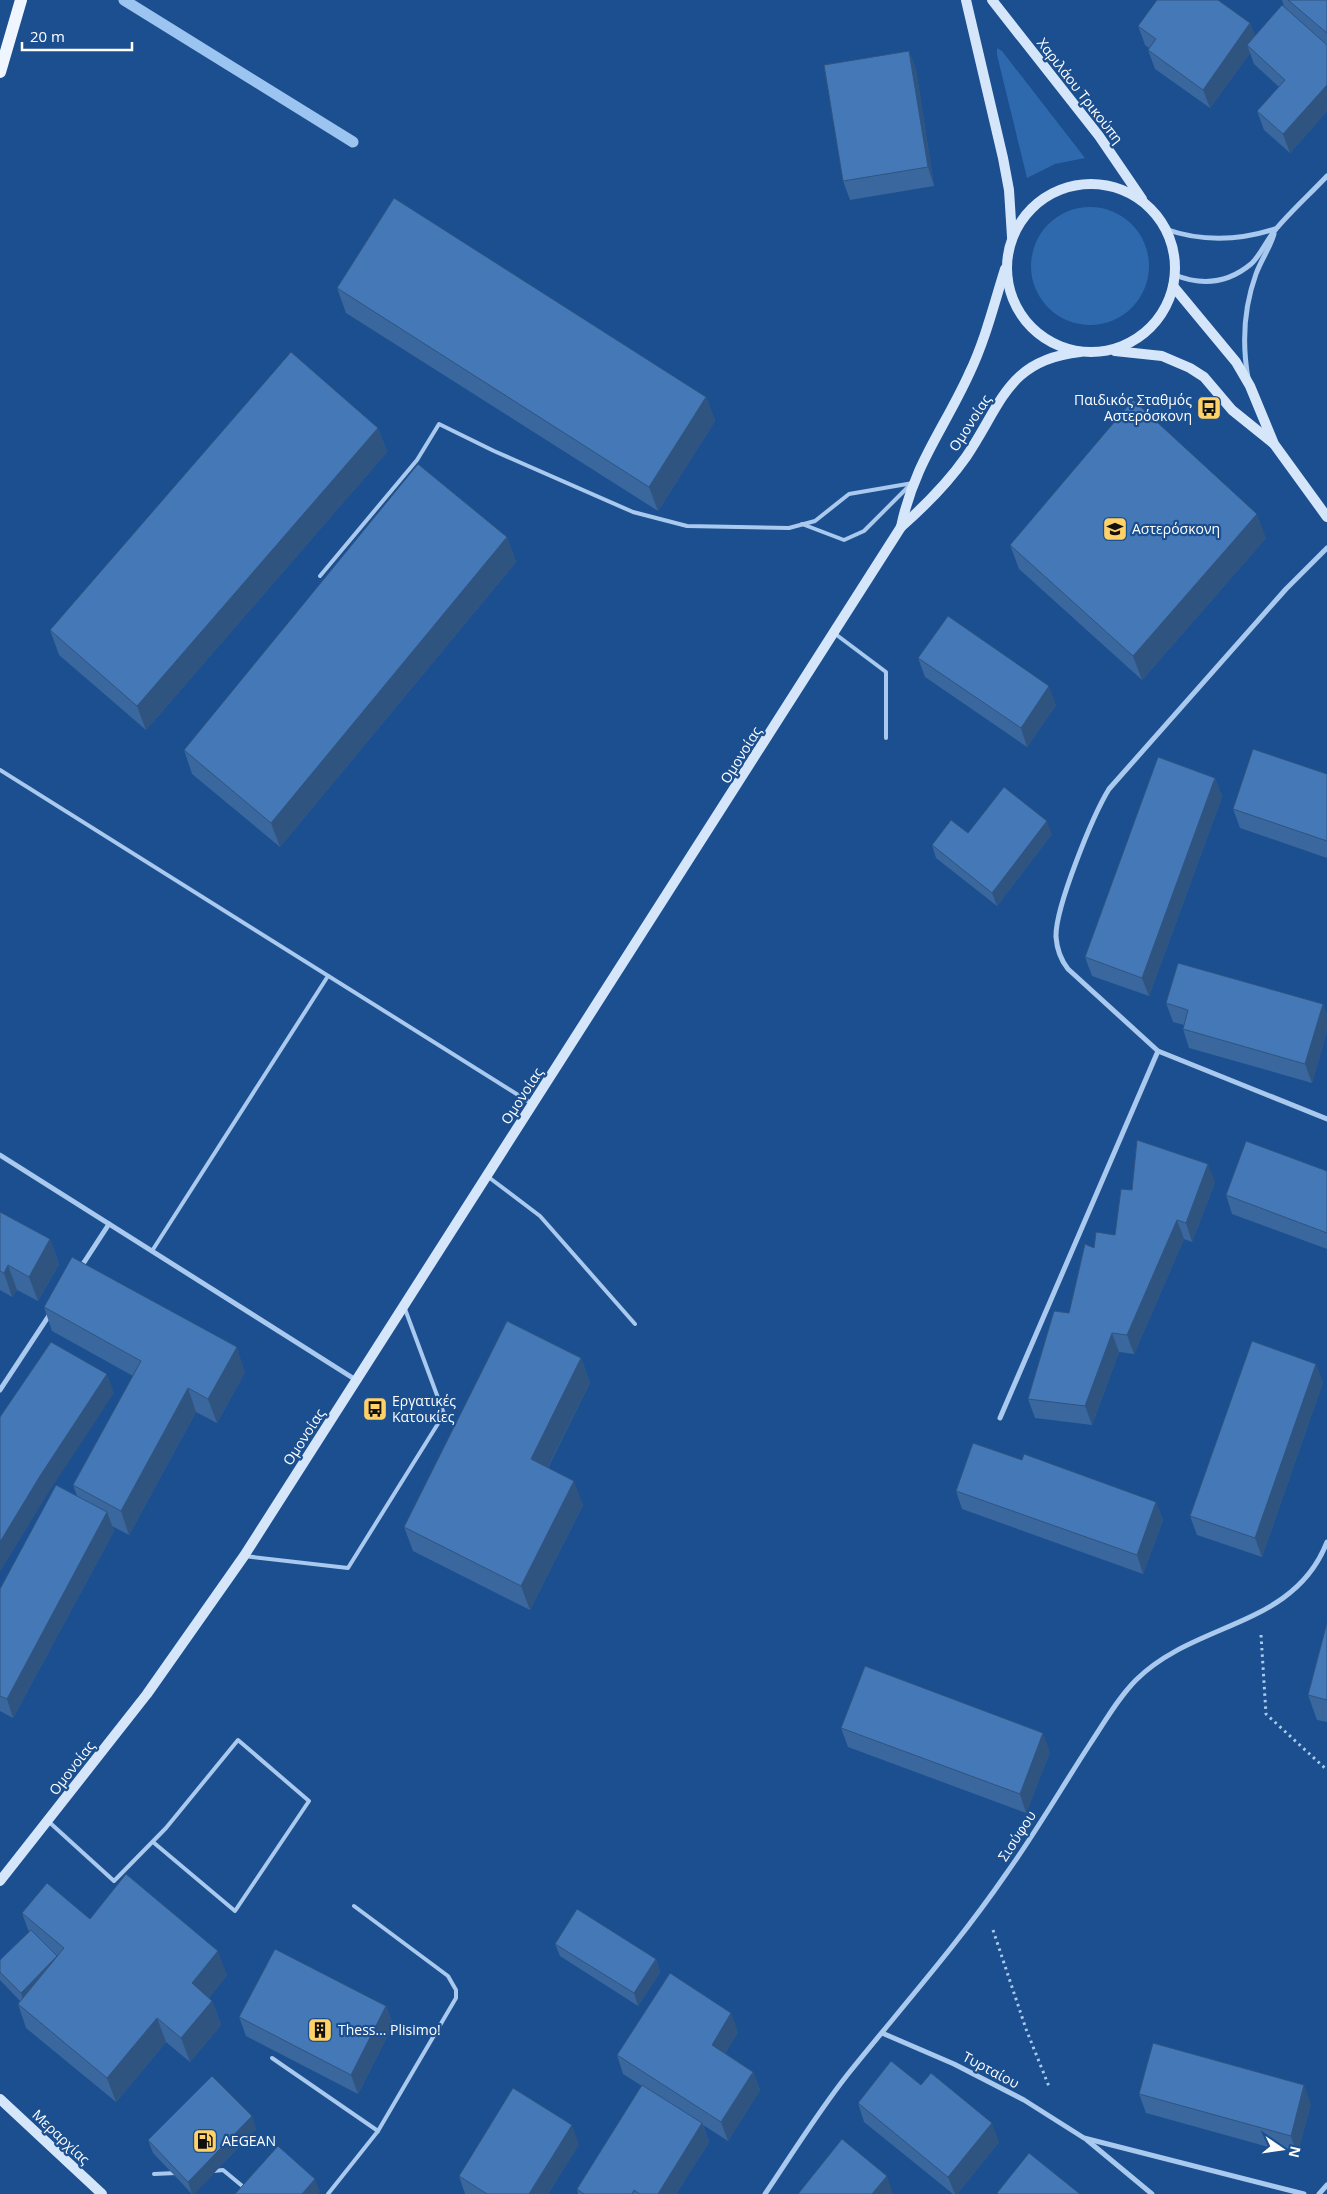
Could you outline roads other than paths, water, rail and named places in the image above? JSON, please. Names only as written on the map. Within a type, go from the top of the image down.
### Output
[{"type":"main road","points":[[0,72],[22,0]]},
{"type":"street","points":[[901,527],[913,482],[922,460],[970,372],[1007,264],[1012,239],[1009,190],[1003,158],[966,0]]},
{"type":"street","name":"Χαριλάου Τρικούπη","points":[[992,0],[1098,136],[1144,202]]},
{"type":"street","points":[[1174,281],[1200,283],[1223,278],[1251,264],[1276,229],[1327,176]]},
{"type":"street","points":[[1012,239],[1025,216],[1044,198],[1069,186],[1094,184],[1121,189],[1144,202],[1156,214],[1165,229],[1175,259],[1174,281],[1167,305],[1149,328],[1125,345],[1106,351]]},
{"type":"street","points":[[1165,229],[1196,238],[1220,239],[1247,237],[1276,229]]},
{"type":"street","points":[[1250,386],[1244,345],[1248,308],[1257,273],[1276,229]]},
{"type":"street","points":[[1007,264],[1009,289],[1019,312],[1035,331],[1055,345],[1080,352],[1106,351],[1162,356],[1190,368],[1204,378],[1232,410],[1274,444]]},
{"type":"street","points":[[1174,281],[1236,362],[1250,386],[1274,444],[1327,517]]},
{"type":"street","name":"Ομονοίας","points":[[0,1881],[147,1694],[244,1556],[901,527],[934,498],[948,481],[1016,378],[1038,361],[1063,354],[1080,352]]},
{"type":"street","points":[[1327,548],[1267,610],[1109,789],[1099,806],[1069,885],[1056,937],[1060,958],[1075,976],[1158,1051],[1327,1119]]},
{"type":"street","points":[[1000,1418],[1158,1051]]},
{"type":"street","points":[[0,1155],[357,1380]]},
{"type":"street","points":[[76,1274],[109,1224]]},
{"type":"street","points":[[0,1390],[55,1307]]},
{"type":"street","name":"Σισύφου","points":[[765,2194],[834,2092],[1006,1874],[1104,1722],[1134,1681],[1174,1650],[1260,1612],[1282,1600],[1301,1584],[1317,1563],[1327,1542]]},
{"type":"street","name":"Τυρταίου","points":[[882,2033],[954,2064],[1024,2100],[1084,2138],[1152,2194]]},
{"type":"street","name":"Μεραρχίας","points":[[0,2099],[102,2194]]},
{"type":"street","name":"Τυρταίου","points":[[1084,2138],[1304,2194]]},
{"type":"street","points":[[1319,2194],[1327,2185]]},
{"type":"lane","points":[[320,576],[417,460],[440,424],[494,451],[633,512],[687,526],[789,528],[815,520],[849,494],[913,482]]},
{"type":"lane","points":[[802,524],[844,540],[864,531],[913,482]]},
{"type":"lane","points":[[834,633],[886,672],[886,738]]},
{"type":"lane","points":[[0,770],[533,1104]]},
{"type":"lane","points":[[152,1251],[328,976]]},
{"type":"lane","points":[[487,1176],[540,1216],[635,1324]]},
{"type":"lane","points":[[244,1556],[348,1568],[444,1414],[404,1307]]},
{"type":"lane","points":[[48,1821],[114,1881],[153,1842],[238,1740],[309,1801],[235,1911],[153,1842]]},
{"type":"lane","points":[[328,2194],[378,2131],[456,1998],[456,1990],[448,1976],[354,1906]]},
{"type":"lane","points":[[272,2058],[378,2131]]},
{"type":"lane","points":[[203,2171],[223,2170],[252,2194]]},
{"type":"lane","points":[[154,2174],[184,2172]]},
{"type":"waterway","points":[[124,0],[353,142]]},
{"type":"place","name":"Παιδικός Σταθμός Αστερόσκονη","points":[[1209,408]]},
{"type":"place","name":"Αστερόσκονη","points":[[1115,529]]},
{"type":"place","name":"Εργατικές Κατοικίες","points":[[375,1409]]},
{"type":"place","name":"Thess… Plisimo!","points":[[320,2030]]},
{"type":"place","name":"AEGEAN","points":[[205,2141]]}]
